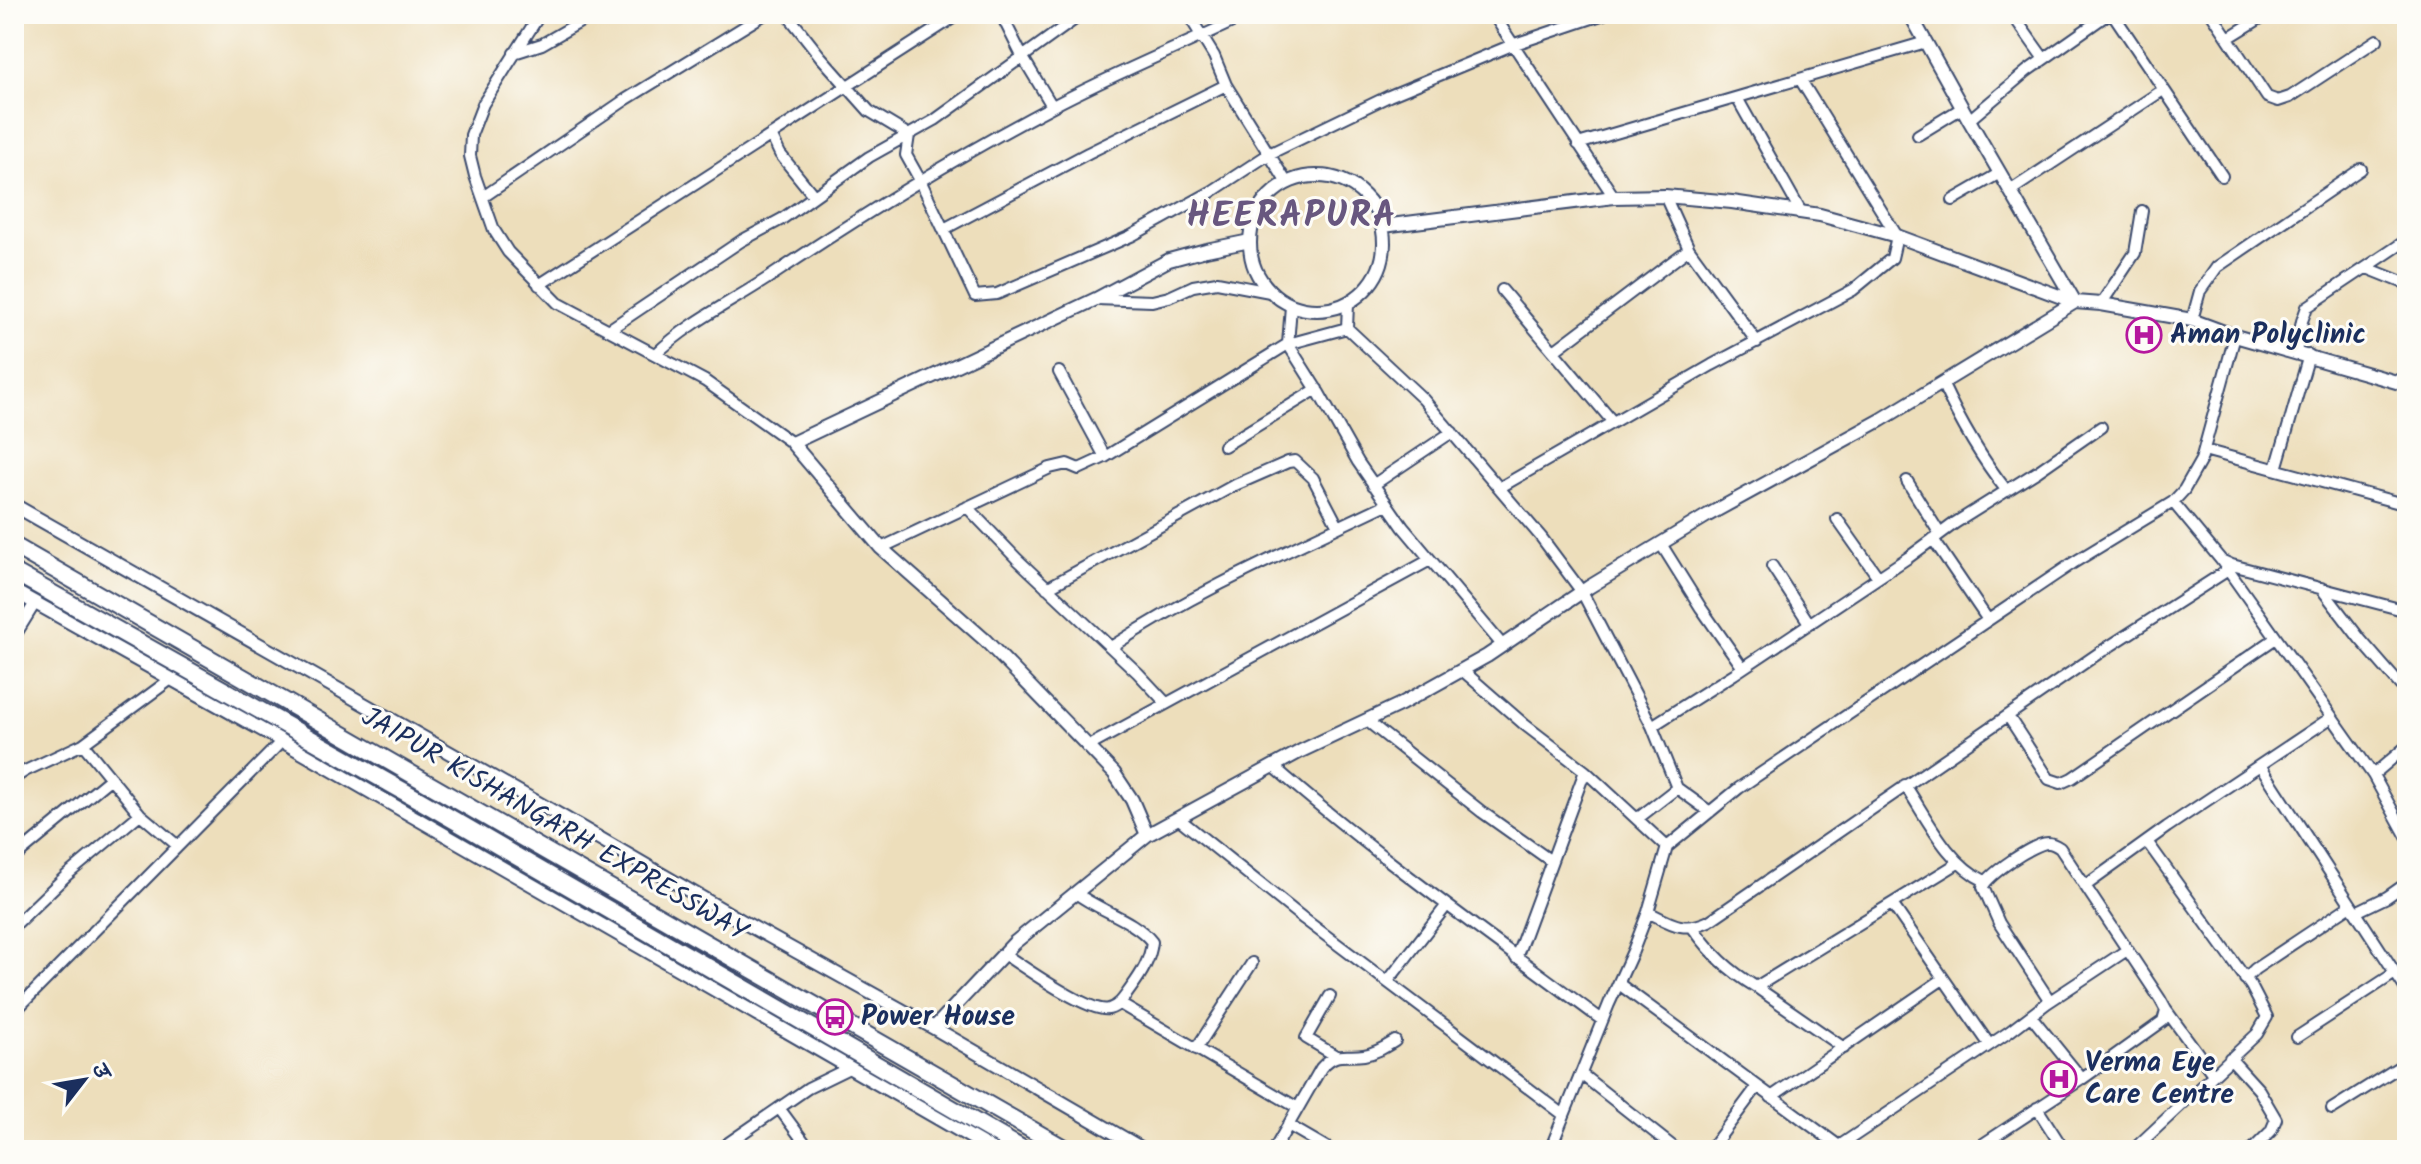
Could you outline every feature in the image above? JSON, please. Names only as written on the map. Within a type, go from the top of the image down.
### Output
[{"type":"highway","name":"JAIPUR KISHANGARH EXPRESSWAY","points":[[14,546],[1067,1150]]},
{"type":"highway","name":"JAIPUR KISHANGARH EXPRESSWAY","points":[[14,572],[477,833],[1024,1150]]},
{"type":"street","points":[[540,14],[483,104],[471,135],[470,156],[494,230],[508,252],[558,303],[705,381],[792,443],[881,548],[985,640],[1114,773],[1132,800],[1147,835]]},
{"type":"street","points":[[514,53],[542,44],[594,14]]},
{"type":"street","points":[[483,197],[625,100],[765,14]]},
{"type":"street","points":[[787,14],[869,111],[909,135]]},
{"type":"street","points":[[539,285],[959,14]]},
{"type":"street","points":[[1001,14],[1052,106]]},
{"type":"street","points":[[610,329],[741,241],[782,219],[869,157],[935,120],[1082,14]]},
{"type":"street","points":[[1188,14],[1214,56],[1226,85],[1287,183]]},
{"type":"street","points":[[656,354],[675,335],[920,180],[1052,106],[1249,14]]},
{"type":"street","points":[[1493,14],[1614,197]]},
{"type":"street","points":[[909,135],[906,155],[975,296],[997,294],[1131,236],[1211,192],[1269,154],[1389,96],[1512,45],[1604,14]]},
{"type":"street","points":[[1910,14],[2075,302]]},
{"type":"street","points":[[2012,14],[2044,59]]},
{"type":"street","points":[[1969,120],[2027,71],[2110,14],[2222,176]]},
{"type":"street","points":[[2212,14],[2267,97],[2278,101],[2290,97],[2377,40]]},
{"type":"street","points":[[2228,38],[2267,14]]},
{"type":"street","points":[[1578,144],[1926,42]]},
{"type":"street","points":[[1499,488],[1612,421],[1853,290],[1892,258],[1897,236],[1800,79]]},
{"type":"street","points":[[944,229],[1226,85]]},
{"type":"street","points":[[2010,191],[2163,90]]},
{"type":"street","points":[[1737,98],[1801,212]]},
{"type":"street","points":[[1918,135],[1962,108]]},
{"type":"street","points":[[771,135],[780,154],[814,196]]},
{"type":"street","points":[[2192,320],[2200,291],[2217,267],[2361,169]]},
{"type":"street","points":[[1953,200],[2000,173]]},
{"type":"street","points":[[1310,176],[1335,178],[1357,188],[1375,209],[1383,226],[1383,262],[1370,287],[1348,304],[1320,311],[1291,306],[1270,292],[1255,270],[1250,241],[1254,219],[1268,197],[1287,183],[1310,176]]},
{"type":"street","points":[[1665,196],[1689,249],[1757,342]]},
{"type":"street","points":[[1383,226],[1614,197],[1665,196],[1801,212],[1897,236],[2075,302],[2192,320],[2235,336],[2407,385]]},
{"type":"street","points":[[2101,304],[2135,253],[2142,211]]},
{"type":"street","points":[[2276,469],[2303,354],[2302,321],[2307,307],[2407,240]]},
{"type":"street","points":[[792,443],[1096,299],[1169,260],[1250,241]]},
{"type":"street","points":[[1554,351],[1689,249]]},
{"type":"street","points":[[2367,268],[2407,284]]},
{"type":"street","points":[[1096,299],[1152,301],[1193,286],[1217,282],[1270,292]]},
{"type":"street","points":[[1502,290],[1612,421]]},
{"type":"street","points":[[934,1028],[1004,954],[1147,835],[1273,766],[1462,670],[1661,544],[1881,420],[2075,302]]},
{"type":"street","points":[[1348,304],[1347,328],[1414,390],[1452,432],[1582,592],[1652,726],[1677,788],[1710,812]]},
{"type":"street","points":[[1291,306],[1288,344],[1358,462],[1430,560],[1503,646]]},
{"type":"street","points":[[881,548],[1050,468],[1067,464],[1079,469],[1105,457],[1288,344],[1347,328]]},
{"type":"street","points":[[1550,1150],[1648,912],[1667,847],[1739,788],[2073,563],[2173,502],[2184,490],[2201,460],[2235,336]]},
{"type":"street","points":[[1059,372],[1105,457]]},
{"type":"street","points":[[1942,383],[1960,422],[1987,466],[2007,491]]},
{"type":"street","points":[[1224,446],[1317,389]]},
{"type":"street","points":[[1652,726],[2101,427]]},
{"type":"street","points":[[1373,485],[1452,432]]},
{"type":"street","points":[[2204,450],[2407,505]]},
{"type":"street","points":[[1047,588],[1233,486],[1288,462],[1295,461],[1313,478],[1338,526]]},
{"type":"street","points":[[1907,481],[1988,620]]},
{"type":"street","points":[[2173,502],[2221,560],[2373,775],[2407,837]]},
{"type":"street","points":[[1111,647],[1144,625],[1252,567],[1387,504]]},
{"type":"street","points":[[14,505],[1144,1150]]},
{"type":"street","points":[[967,507],[1166,703]]},
{"type":"street","points":[[1837,519],[1878,577]]},
{"type":"street","points":[[1661,544],[1743,668]]},
{"type":"street","points":[[1087,747],[1430,560]]},
{"type":"street","points":[[2221,560],[2407,611]]},
{"type":"street","points":[[1772,566],[1809,623]]},
{"type":"street","points":[[1648,912],[1673,924],[1693,928],[1709,921],[2111,645],[2228,570]]},
{"type":"street","points":[[2321,588],[2407,693]]},
{"type":"street","points":[[14,591],[282,741],[993,1150]]},
{"type":"street","points":[[14,637],[35,603]]},
{"type":"street","points":[[2008,716],[2049,779],[2061,783],[2276,638]]},
{"type":"street","points":[[1462,670],[1525,725],[1585,771],[1667,847]]},
{"type":"street","points":[[14,778],[83,744],[171,679]]},
{"type":"street","points":[[2085,886],[2332,717]]},
{"type":"street","points":[[1366,720],[1482,812],[1551,861]]},
{"type":"street","points":[[14,1012],[282,741]]},
{"type":"street","points":[[83,744],[140,814],[178,846]]},
{"type":"street","points":[[2373,775],[2407,746]]},
{"type":"street","points":[[2260,765],[2407,991]]},
{"type":"street","points":[[1273,766],[1328,814],[1602,1020]]},
{"type":"street","points":[[1516,958],[1585,771]]},
{"type":"street","points":[[14,858],[111,778]]},
{"type":"street","points":[[1905,785],[1958,863],[1985,881]]},
{"type":"street","points":[[1637,819],[1677,788]]},
{"type":"street","points":[[14,926],[67,875],[140,814]]},
{"type":"street","points":[[1178,818],[1304,919],[1564,1115]]},
{"type":"street","points":[[2050,1001],[1999,923],[1983,887],[1992,873],[2040,845],[2050,843],[2060,848],[2166,1010],[2213,1074]]},
{"type":"street","points":[[2133,1150],[2257,1034],[2267,1017],[2245,979],[2148,843]]},
{"type":"street","points":[[1756,987],[1958,863]]},
{"type":"street","points":[[2245,979],[2265,962],[2354,908],[2387,897],[2407,883]]},
{"type":"street","points":[[1004,954],[1097,1008],[1107,1010],[1120,1004],[1150,957],[1152,942],[1144,931],[1076,893]]},
{"type":"street","points":[[1892,904],[1989,1044]]},
{"type":"street","points":[[1388,981],[1447,905]]},
{"type":"street","points":[[1693,928],[1732,973],[1844,1048]]},
{"type":"street","points":[[1619,984],[1841,1148],[2127,950]]},
{"type":"street","points":[[1196,1049],[1252,963]]},
{"type":"street","points":[[2297,1037],[2395,973]]},
{"type":"street","points":[[1771,1097],[1943,979]]},
{"type":"street","points":[[1330,996],[1306,1038],[1336,1056]]},
{"type":"street","points":[[1120,1004],[1298,1108]]},
{"type":"street","points":[[1974,1150],[2163,1021],[2166,1010]]},
{"type":"street","points":[[2031,1016],[2082,1079]]},
{"type":"street","points":[[1274,1150],[1321,1068],[1330,1058],[1364,1055],[1381,1050],[1395,1041]]},
{"type":"street","points":[[2230,1058],[2259,1090],[2276,1119],[2271,1131],[2252,1150]]},
{"type":"street","points":[[2332,1109],[2407,1062]]},
{"type":"street","points":[[718,1150],[808,1088],[849,1068]]},
{"type":"street","points":[[1581,1074],[1677,1150]]},
{"type":"street","points":[[1710,1150],[1757,1087]]},
{"type":"street","points":[[779,1108],[810,1150]]},
{"type":"street","points":[[2037,1108],[2064,1150]]},
{"type":"street","points":[[1288,1125],[1331,1150]]},
{"type":"street","points":[[2402,1150],[2407,1147]]},
{"type":"place","name":"Aman Polyclinic","points":[[2144,335]]},
{"type":"place","name":"Power House","points":[[835,1017]]},
{"type":"place","name":"Verma Eye Care Centre","points":[[2059,1079]]},
{"type":"district","name":"HEERAPURA","points":[[1292,216]]}]
